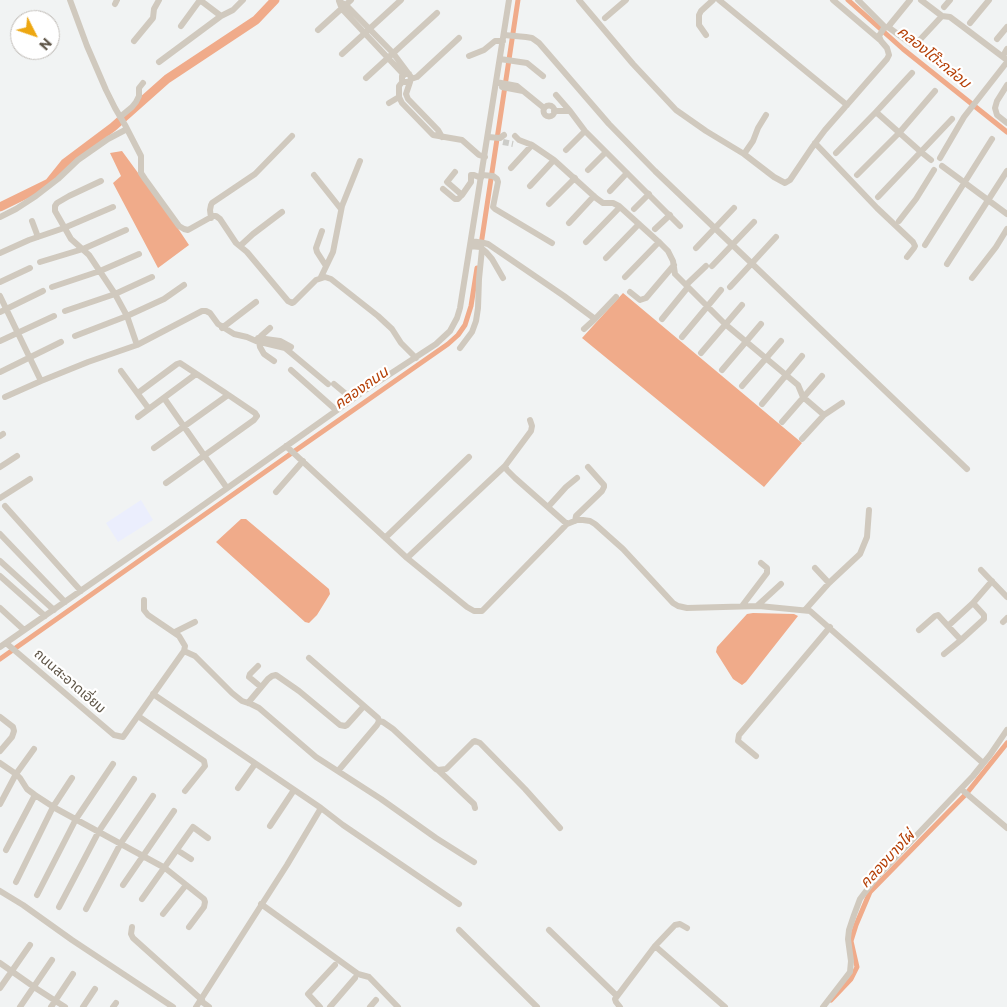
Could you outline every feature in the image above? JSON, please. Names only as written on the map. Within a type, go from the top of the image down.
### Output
[{"type":"street","points":[[70,0],[98,72],[141,156],[141,173],[145,180],[184,229],[188,230],[213,216],[220,219],[236,243],[247,252],[292,303],[321,277],[334,252],[342,209],[360,162]]},
{"type":"street","points":[[134,41],[153,17],[154,9],[159,0]]},
{"type":"street","points":[[181,26],[200,0],[221,16]]},
{"type":"street","points":[[159,62],[221,16],[233,10],[242,0]]},
{"type":"street","points":[[342,54],[402,0]]},
{"type":"street","points":[[5,645],[227,488],[288,448],[350,400],[436,344],[450,331],[460,308],[476,245],[485,157],[490,137],[502,59],[509,0]]},
{"type":"street","points":[[580,0],[633,64],[676,110],[699,127],[744,154],[774,178],[785,184],[790,180],[815,143],[887,59],[887,48],[883,31],[858,0]]},
{"type":"street","points":[[605,18],[626,0]]},
{"type":"street","points":[[706,35],[700,25],[699,15],[713,0]]},
{"type":"street","points":[[719,0],[847,106]]},
{"type":"street","points":[[833,0],[883,31],[913,45],[942,16]]},
{"type":"street","points":[[883,31],[910,0]]},
{"type":"street","points":[[921,0],[942,16],[950,18],[1006,59]]},
{"type":"street","points":[[944,7],[950,0]]},
{"type":"street","points":[[970,22],[988,0]]},
{"type":"street","points":[[318,30],[343,3],[407,78],[406,94],[408,99],[438,130],[442,137]]},
{"type":"street","points":[[366,78],[437,13]]},
{"type":"street","points":[[997,39],[1007,27]]},
{"type":"street","points":[[469,56],[484,50],[495,41],[505,37],[532,38],[539,42],[609,124],[732,245],[967,469]]},
{"type":"street","points":[[459,38],[417,77],[407,78],[400,86],[399,97],[402,103],[433,135],[462,140],[478,155],[485,157]]},
{"type":"street","points":[[1007,49],[1006,59],[979,99],[964,117],[940,158],[942,166],[1007,214]]},
{"type":"street","points":[[502,59],[527,63],[543,76]]},
{"type":"street","points":[[836,152],[912,73]]},
{"type":"street","points":[[0,217],[36,196],[78,160],[108,139],[124,122],[139,96],[139,88],[143,83]]},
{"type":"street","points":[[498,85],[523,91],[544,108],[550,105],[554,110],[570,111]]},
{"type":"street","points":[[1007,85],[995,108],[997,114],[1007,124]]},
{"type":"street","points":[[856,175],[936,91]]},
{"type":"street","points":[[556,95],[585,131],[680,226]]},
{"type":"street","points":[[389,103],[399,97]]},
{"type":"street","points":[[876,112],[931,160]]},
{"type":"street","points":[[744,154],[753,142],[758,128],[766,115]]},
{"type":"street","points":[[878,197],[952,119]]},
{"type":"street","points":[[566,150],[585,131]]},
{"type":"street","points":[[211,218],[212,203],[255,174],[292,136]]},
{"type":"street","points":[[490,137],[502,138]]},
{"type":"street","points":[[924,245],[992,139]]},
{"type":"street","points":[[515,140],[532,145],[554,160],[603,203],[613,203],[620,207],[668,251],[676,274],[706,306],[798,385],[803,397],[824,415]]},
{"type":"street","points":[[815,143],[877,208],[913,242],[915,246],[907,257]]},
{"type":"street","points":[[511,168],[532,145]]},
{"type":"street","points":[[588,170],[606,152]]},
{"type":"street","points":[[931,160],[940,158]]},
{"type":"street","points":[[530,186],[554,160]]},
{"type":"street","points":[[931,160],[930,165],[934,170]]},
{"type":"street","points":[[899,222],[934,170],[942,166]]},
{"type":"street","points":[[947,264],[1007,171]]},
{"type":"street","points":[[455,172],[447,182],[462,195]]},
{"type":"street","points":[[610,191],[627,173]]},
{"type":"street","points":[[314,175],[342,209]]},
{"type":"street","points":[[443,189],[455,199],[462,195],[471,182],[471,175],[493,176],[498,182],[493,207],[552,243]]},
{"type":"street","points":[[549,204],[575,178]]},
{"type":"street","points":[[101,182],[57,203],[55,211],[71,239],[89,255],[115,294],[127,316],[137,345]]},
{"type":"street","points":[[634,209],[649,194]]},
{"type":"street","points":[[569,223],[594,196]]},
{"type":"street","points":[[0,253],[113,207]]},
{"type":"street","points":[[586,242],[620,207]]},
{"type":"street","points":[[696,248],[734,208]]},
{"type":"street","points":[[240,246],[282,212]]},
{"type":"street","points":[[655,229],[670,215]]},
{"type":"street","points":[[32,220],[38,237]]},
{"type":"street","points":[[662,319],[687,286],[754,222]]},
{"type":"street","points":[[606,258],[639,224]]},
{"type":"street","points":[[972,278],[996,247],[1007,229]]},
{"type":"street","points":[[40,262],[83,249],[126,230]]},
{"type":"street","points":[[322,231],[316,248],[326,266]]},
{"type":"street","points":[[730,287],[776,237]]},
{"type":"street","points":[[625,276],[659,242]]},
{"type":"street","points":[[476,245],[492,259],[503,278]]},
{"type":"street","points":[[476,245],[517,263],[594,319]]},
{"type":"street","points":[[460,348],[472,332],[476,322],[479,279],[476,245]]},
{"type":"street","points":[[52,287],[100,271],[140,254]]},
{"type":"street","points":[[630,292],[640,300],[646,298],[674,266]]},
{"type":"street","points":[[0,282],[30,268]]},
{"type":"street","points":[[321,277],[331,279],[378,316],[392,329],[401,343],[416,358]]},
{"type":"street","points":[[65,310],[115,294],[152,278]]},
{"type":"street","points":[[75,336],[164,300],[184,285]]},
{"type":"street","points":[[682,337],[721,290]]},
{"type":"street","points":[[3,310],[43,291]]},
{"type":"street","points":[[0,296],[3,310],[18,332],[41,380]]},
{"type":"street","points":[[584,329],[616,297]]},
{"type":"street","points":[[222,328],[256,302]]},
{"type":"street","points":[[701,353],[742,305]]},
{"type":"street","points":[[5,397],[41,380],[137,345],[202,311],[206,311],[210,313],[222,328],[234,334],[285,348],[309,364],[350,400]]},
{"type":"street","points":[[0,342],[54,316]]},
{"type":"street","points":[[722,370],[761,324]]},
{"type":"street","points":[[270,328],[261,336],[260,340],[262,352],[274,361]]},
{"type":"street","points":[[742,386],[781,341]]},
{"type":"street","points":[[0,372],[61,342]]},
{"type":"street","points":[[762,404],[802,356]]},
{"type":"street","points":[[138,393],[180,363],[257,416],[166,483]]},
{"type":"street","points":[[291,370],[336,410]]},
{"type":"street","points":[[121,371],[149,409]]},
{"type":"street","points":[[138,417],[196,374]]},
{"type":"street","points":[[782,422],[822,376]]},
{"type":"street","points":[[154,448],[228,395]]},
{"type":"street","points":[[164,398],[227,488]]},
{"type":"street","points":[[802,439],[824,415],[842,403]]},
{"type":"street","points":[[407,558],[505,466],[530,432],[532,426],[530,420]]},
{"type":"street","points":[[288,448],[407,558],[474,611],[482,611],[567,524],[583,520],[595,524],[623,549],[673,603],[678,606],[687,608],[756,606],[810,611],[983,763]]},
{"type":"street","points":[[0,467],[17,456]]},
{"type":"street","points":[[385,538],[469,457]]},
{"type":"street","points":[[276,492],[300,459]]},
{"type":"street","points":[[505,466],[515,478],[567,524]]},
{"type":"street","points":[[575,521],[576,516],[604,487],[588,467]]},
{"type":"street","points":[[548,507],[577,478]]},
{"type":"street","points":[[0,498],[30,479]]},
{"type":"street","points":[[5,506],[81,591]]},
{"type":"street","points":[[804,610],[829,582],[860,554],[867,537],[869,510]]},
{"type":"street","points":[[0,534],[65,602]]},
{"type":"street","points":[[0,561],[50,613]]},
{"type":"street","points":[[742,606],[767,573],[768,568],[761,563]]},
{"type":"street","points":[[0,567],[50,613]]},
{"type":"street","points":[[815,568],[829,582]]},
{"type":"street","points":[[981,570],[1007,597]]},
{"type":"street","points":[[0,576],[50,613]]},
{"type":"street","points":[[948,626],[973,603],[992,581]]},
{"type":"street","points":[[756,606],[781,584]]},
{"type":"street","points":[[144,600],[144,610],[148,615],[175,632],[185,646],[184,651],[138,716],[204,762],[205,766],[185,791]]},
{"type":"street","points":[[944,654],[984,620],[984,615],[973,603]]},
{"type":"street","points":[[0,608],[24,630]]},
{"type":"street","points":[[919,630],[938,615],[961,640]]},
{"type":"street","points":[[175,632],[195,622]]},
{"type":"street","points":[[756,756],[738,740],[739,735],[830,627]]},
{"type":"street","name":"ถนนสะอาดเอี่ยม","points":[[5,645],[24,658],[114,735],[123,737],[138,716]]},
{"type":"street","points":[[184,651],[195,656],[232,693],[242,701],[259,708],[316,757],[382,799],[436,838],[474,862]]},
{"type":"street","points":[[309,658],[378,718],[379,721],[393,729],[474,804],[475,808]]},
{"type":"street","points":[[258,666],[250,674],[250,677],[261,687]]},
{"type":"street","points":[[248,703],[268,679],[276,676],[299,691],[340,725],[347,725],[364,706]]},
{"type":"street","points":[[153,694],[459,904]]},
{"type":"street","points":[[0,717],[13,727],[14,731],[12,737],[0,752]]},
{"type":"street","points":[[338,771],[379,721]]},
{"type":"street","points":[[823,1007],[850,972],[849,930],[860,900],[876,878],[944,806],[962,790],[1007,730]]},
{"type":"street","points":[[438,770],[446,769],[473,742],[480,743],[560,828]]},
{"type":"street","points":[[0,804],[16,774],[34,749]]},
{"type":"street","points":[[0,763],[16,774],[27,789],[35,795],[53,807],[164,868],[204,899],[204,907],[189,927]]},
{"type":"street","points":[[38,895],[76,819],[113,764]]},
{"type":"street","points":[[238,788],[255,764]]},
{"type":"street","points":[[16,882],[53,807],[72,778]]},
{"type":"street","points":[[59,907],[99,831],[134,779]]},
{"type":"street","points":[[270,826],[294,790]]},
{"type":"street","points":[[962,790],[1007,828]]},
{"type":"street","points":[[6,850],[35,795]]},
{"type":"street","points":[[86,908],[121,843],[153,796]]},
{"type":"street","points":[[196,1007],[287,865],[321,808]]},
{"type":"street","points":[[123,885],[174,811]]},
{"type":"street","points":[[142,899],[193,827],[208,838]]},
{"type":"street","points":[[177,850],[191,860]]},
{"type":"street","points":[[163,914],[186,885]]},
{"type":"street","points":[[0,891],[173,1007]]},
{"type":"street","points":[[261,904],[358,974],[369,977],[398,1007]]},
{"type":"street","points":[[620,1007],[615,1000],[617,996],[655,946],[675,925],[680,924],[688,928]]},
{"type":"street","points":[[132,928],[131,934],[133,938],[209,1007]]},
{"type":"street","points":[[459,930],[537,1007]]},
{"type":"street","points":[[549,930],[617,996]]},
{"type":"street","points":[[0,988],[30,945]]},
{"type":"street","points":[[655,946],[725,1007]]},
{"type":"street","points":[[20,1007],[52,960]]},
{"type":"street","points":[[0,962],[65,1007]]},
{"type":"street","points":[[320,1007],[308,994],[335,965]]},
{"type":"street","points":[[51,1007],[73,974]]},
{"type":"street","points":[[330,1007],[355,978]]},
{"type":"street","points":[[83,1007],[95,990]]},
{"type":"street","points":[[370,1007],[376,1000]]},
{"type":"shaded area","points":[[122,151],[189,245],[158,268],[113,183],[121,176],[110,153]]},
{"type":"shaded area","points":[[623,293],[802,443],[764,487],[582,338]]},
{"type":"shaded area","points":[[141,500],[153,520],[118,542],[106,523]]},
{"type":"shaded area","points":[[241,519],[246,519],[329,589],[330,594],[317,615],[309,623],[305,622],[216,542]]},
{"type":"shaded area","points":[[747,614],[794,614],[798,616],[742,685],[733,679],[716,652],[717,647]]},
{"type":"waterway","points":[[0,207],[49,183],[65,163],[113,127],[167,79],[256,20],[275,0]]},
{"type":"waterway","name":"คลองถนน","points":[[481,245],[518,0]]},
{"type":"waterway","name":"คลองโต๊ะกล่อม","points":[[848,0],[903,49],[1007,132]]},
{"type":"waterway","name":"คลองถนน","points":[[0,659],[448,344],[465,325],[471,306],[477,268]]},
{"type":"waterway","name":"คลองบางไผ่","points":[[831,1000],[851,979],[857,967],[851,941],[870,892],[967,793],[1007,743]]},
{"type":"tunnel","points":[[503,142],[513,144]]}]
